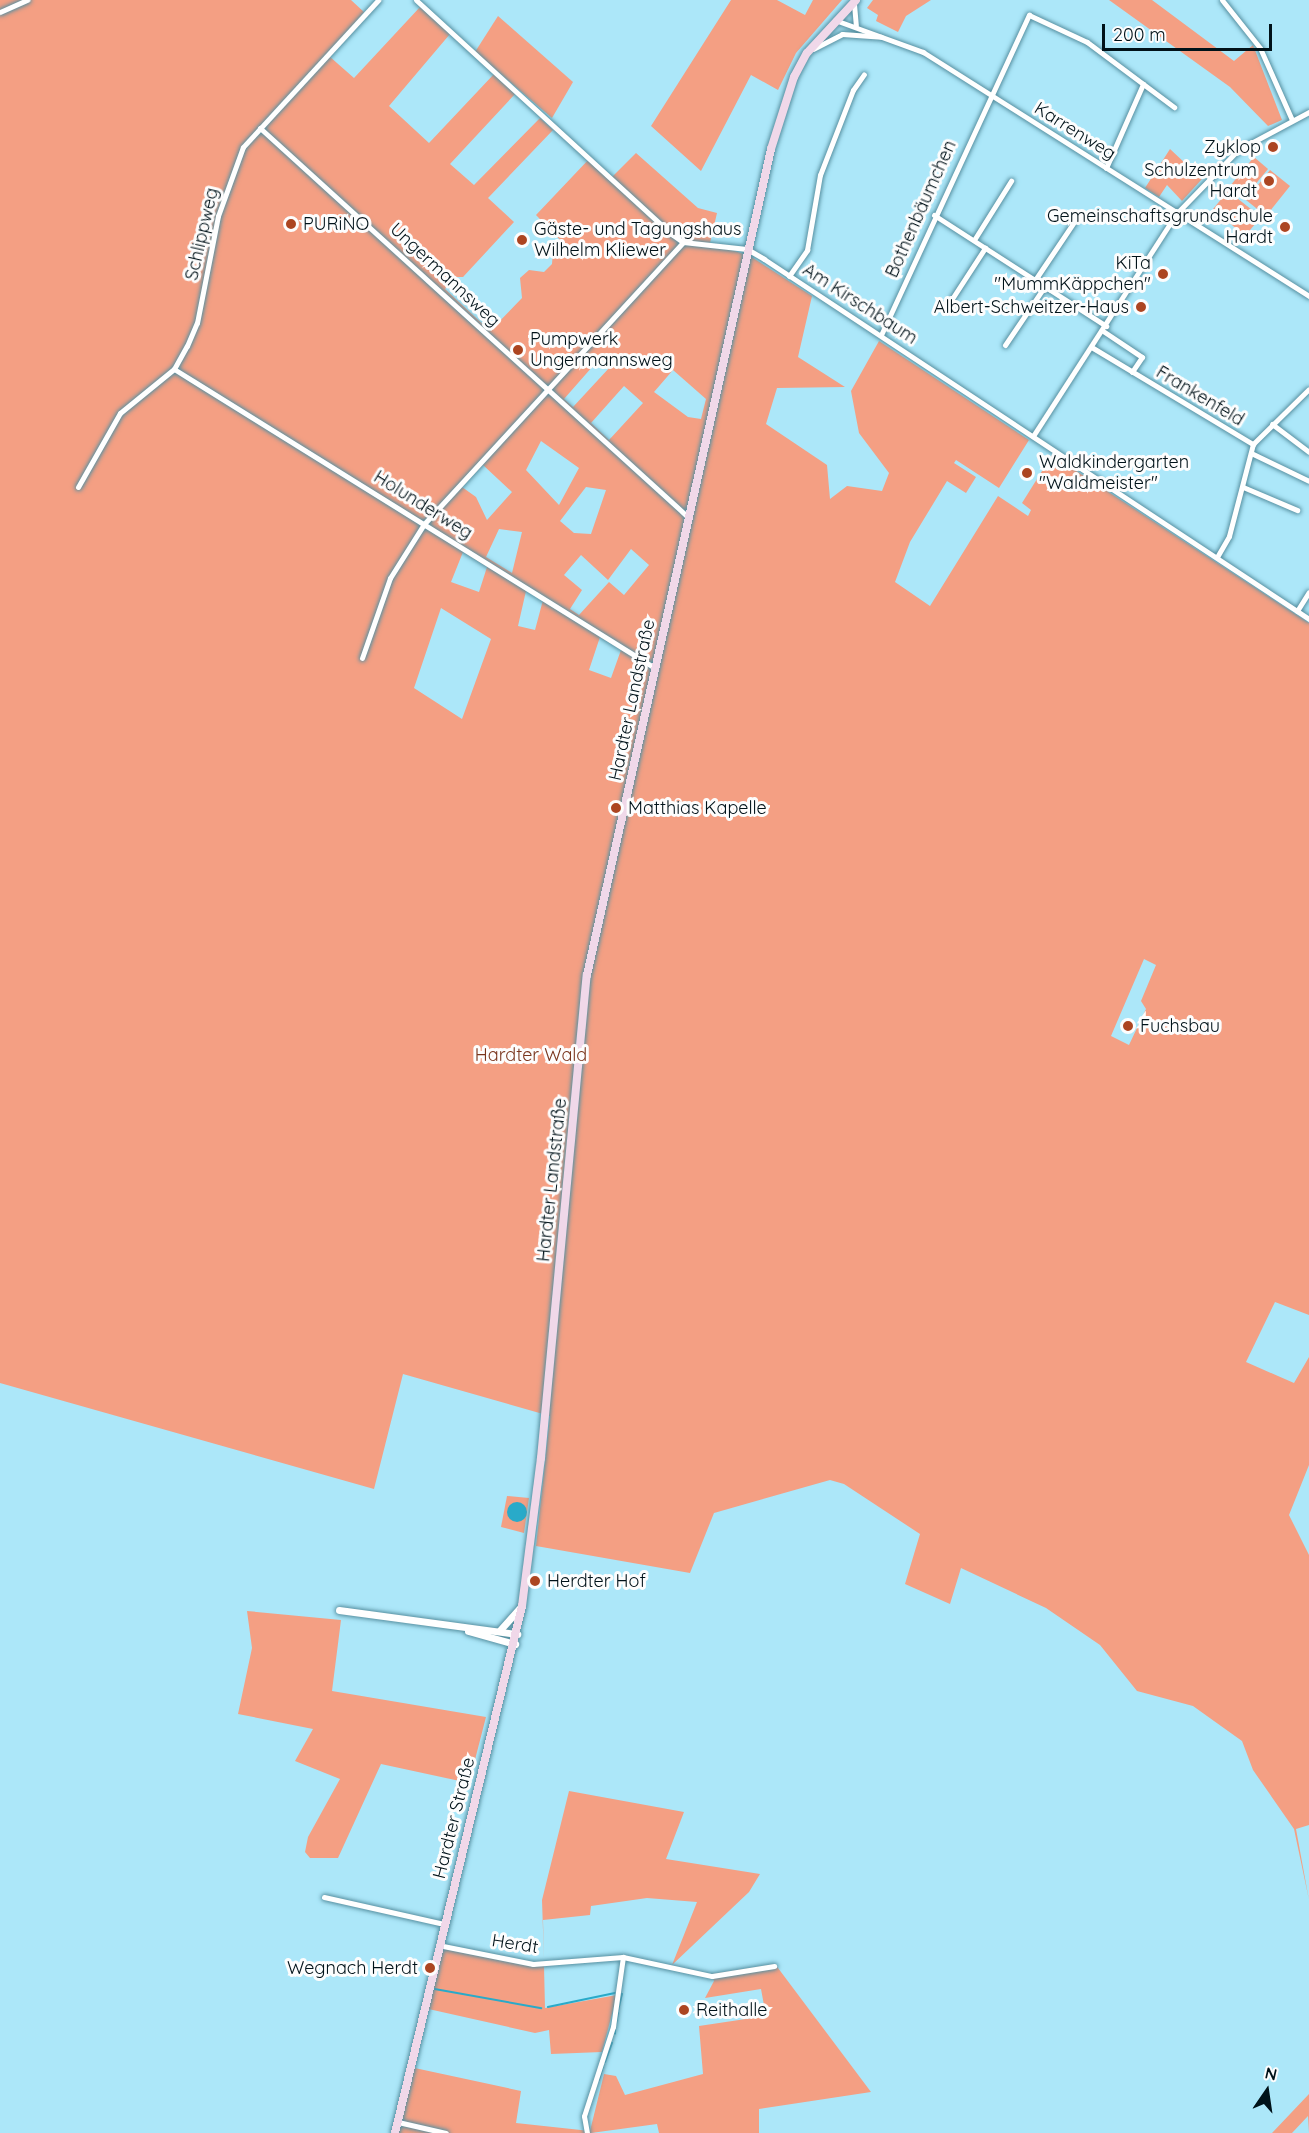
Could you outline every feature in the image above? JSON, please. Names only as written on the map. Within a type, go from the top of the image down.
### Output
[{"type":"main road","name":"Hardter Landstraße","points":[[535,1509],[585,990],[747,249],[782,109],[807,54],[833,20],[855,1]]},
{"type":"main road","name":"Hardter Straße","points":[[395,2133],[438,1945],[515,1644],[535,1509]]},
{"type":"street","points":[[0,12],[27,0]]},
{"type":"street","name":"Schlippweg","points":[[78,487],[120,413],[174,369],[197,323],[218,216],[243,147],[378,0]]},
{"type":"street","points":[[362,658],[390,578],[424,524],[682,242],[416,0]]},
{"type":"street","points":[[1222,0],[1260,48],[1292,120]]},
{"type":"street","points":[[855,1],[856,25]]},
{"type":"street","name":"Bothenbäumchen","points":[[881,335],[988,95],[1029,15],[1087,42],[1143,84]]},
{"type":"street","points":[[807,54],[842,34],[833,20]]},
{"type":"street","name":"Karrenweg","points":[[833,20],[856,25],[923,52],[1309,296]]},
{"type":"street","name":"Karrenweg","points":[[842,34],[882,37]]},
{"type":"street","points":[[789,276],[807,250],[820,175],[853,90],[864,74]]},
{"type":"street","points":[[1106,168],[1143,84],[1174,107]]},
{"type":"street","points":[[1033,436],[1093,348],[1176,214],[1238,150],[1309,112]]},
{"type":"street","name":"Ungermannsweg","points":[[260,128],[688,518]]},
{"type":"street","points":[[974,240],[1011,181]]},
{"type":"street","points":[[934,214],[1045,286],[1105,329]]},
{"type":"street","points":[[1035,280],[1074,222]]},
{"type":"street","name":"Am Kirschbaum","points":[[682,242],[747,249],[881,335],[1309,619]]},
{"type":"street","points":[[946,308],[985,248]]},
{"type":"street","points":[[1005,345],[1045,286]]},
{"type":"street","name":"Frankenfeld","points":[[1105,329],[1142,357],[1132,372]]},
{"type":"street","name":"Frankenfeld","points":[[1093,348],[1253,444]]},
{"type":"street","name":"Holunderweg","points":[[174,369],[654,668]]},
{"type":"street","points":[[1217,557],[1229,536],[1253,444],[1309,389]]},
{"type":"street","points":[[1272,424],[1309,452]]},
{"type":"street","points":[[1251,453],[1309,481]]},
{"type":"street","points":[[1243,487],[1297,510]]},
{"type":"street","points":[[1297,611],[1309,592]]},
{"type":"street","points":[[500,1630],[522,1606]]},
{"type":"street","points":[[339,1610],[517,1634]]},
{"type":"street","points":[[457,1627],[515,1644]]},
{"type":"street","points":[[324,1897],[444,1924]]},
{"type":"street","name":"Herdt","points":[[438,1945],[533,1964],[624,1957],[712,1976],[774,1966]]},
{"type":"street","points":[[587,2133],[584,2116],[613,2027],[624,1957]]},
{"type":"street","points":[[398,2122],[446,2133]]},
{"type":"green space","name":"Hardter Wald","points":[[0,0],[351,0],[364,12],[329,56],[354,78],[420,7],[450,34],[389,106],[429,143],[494,74],[515,94],[450,164],[474,185],[540,118],[553,130],[488,198],[514,222],[463,277],[456,277],[445,289],[490,331],[522,298],[520,278],[529,270],[544,272],[552,264],[553,251],[563,243],[536,215],[590,158],[612,177],[636,153],[698,208],[717,213],[710,243],[750,256],[812,296],[798,357],[845,387],[777,388],[766,424],[827,465],[830,499],[847,486],[882,491],[889,473],[859,433],[851,391],[879,341],[1029,440],[999,488],[956,460],[954,463],[976,477],[966,493],[947,481],[910,542],[895,582],[930,606],[998,496],[1028,516],[1031,510],[1022,503],[1052,455],[1309,623],[1309,1315],[1275,1302],[1246,1362],[1294,1383],[1309,1357],[1309,1465],[1289,1515],[1309,1555],[1309,1825],[1296,1829],[1309,1900],[1294,1829],[1253,1770],[1242,1741],[1193,1706],[1137,1691],[1100,1645],[1046,1608],[961,1568],[950,1604],[905,1584],[920,1534],[844,1484],[830,1480],[714,1513],[690,1573],[536,1546],[550,1416],[403,1374],[374,1489],[0,1383]],"holes":[[[600,358],[610,367],[573,407],[564,399]],[[673,370],[706,399],[701,419],[688,417],[654,392]],[[624,386],[643,403],[609,440],[591,423]],[[541,441],[579,468],[559,505],[526,470]],[[483,465],[512,492],[487,520],[476,497],[462,487]],[[586,487],[606,490],[591,534],[574,533],[560,521]],[[499,529],[522,532],[512,573],[486,557]],[[631,549],[649,565],[624,595],[609,582],[579,615],[570,609],[582,590],[564,575],[581,555],[608,580]],[[463,552],[487,567],[479,592],[451,582]],[[526,591],[543,600],[535,630],[518,626]],[[441,608],[491,639],[462,719],[414,688]],[[600,637],[621,650],[611,678],[589,670]],[[1144,959],[1156,965],[1141,1001],[1146,1009],[1129,1045],[1111,1036]]]},
{"type":"green space","points":[[731,0],[777,0],[805,15],[813,0],[842,0],[796,53],[778,90],[751,75],[701,171],[651,126]]},
{"type":"green space","points":[[873,0],[931,0],[906,16],[898,32],[876,21],[878,15],[867,8]]},
{"type":"green space","points":[[1109,0],[1152,0],[1234,61],[1253,45],[1282,120],[1268,126],[1230,87]]},
{"type":"green space","points":[[498,16],[573,82],[552,118],[475,52]]},
{"type":"green space","points":[[1170,149],[1202,179],[1182,201],[1167,185],[1159,197],[1145,188]]},
{"type":"green space","points":[[1254,157],[1268,169],[1244,198],[1230,186]]},
{"type":"green space","points":[[1270,170],[1290,186],[1266,216],[1246,200]]},
{"type":"green space","points":[[1228,191],[1261,217],[1245,236],[1213,209]]},
{"type":"green space","points":[[507,1496],[529,1498],[524,1533],[501,1527]]},
{"type":"green space","points":[[247,1611],[341,1620],[332,1691],[486,1717],[469,1783],[381,1764],[338,1858],[310,1858],[305,1852],[308,1837],[340,1779],[295,1761],[313,1729],[238,1714],[252,1648]]},
{"type":"green space","points":[[569,1791],[684,1812],[666,1859],[760,1874],[749,1892],[672,1965],[697,1902],[647,1898],[591,1906],[590,1915],[543,1920],[544,1961],[542,1900]]},
{"type":"green space","points":[[438,1945],[544,1966],[545,2008],[617,1995],[602,2052],[551,2054],[549,2030],[535,2033],[424,2008]]},
{"type":"green space","points":[[775,1964],[871,2092],[759,2109],[759,2133],[659,2133],[657,2124],[591,2133],[398,2133],[410,2067],[521,2091],[516,2123],[590,2131],[604,2074],[616,2076],[625,2095],[703,2074],[699,2026],[766,2016],[761,1989],[705,1998],[714,1981],[711,1974]]},
{"type":"green space","points":[[1309,2094],[1309,2133],[1308,2116],[1292,2133],[1272,2133]]},
{"type":"water","points":[[513,1502],[521,1502],[527,1508],[527,1516],[521,1522],[513,1522],[507,1516],[507,1508]]},
{"type":"waterway","points":[[435,1989],[541,2008]]},
{"type":"waterway","points":[[548,2007],[615,1993]]},
{"type":"waterway","points":[[618,2011],[622,1994]]},
{"type":"waterway","points":[[616,2024],[618,2013]]},
{"type":"waterway","points":[[615,2029],[615,2034]]},
{"type":"waterway","points":[[605,2062],[612,2043]]},
{"type":"waterway","points":[[599,2080],[603,2066]]},
{"type":"place","name":"Zyklop","points":[[1273,147]]},
{"type":"place","name":"Schulzentrum Hardt","points":[[1269,181]]},
{"type":"place","name":"PURiNO","points":[[291,224]]},
{"type":"place","name":"Gemeinschaftsgrundschule Hardt","points":[[1285,227]]},
{"type":"place","name":"Gäste- und Tagungshaus Wilhelm Kliewer","points":[[522,240]]},
{"type":"place","name":"KiTa \"MummKäppchen\"","points":[[1163,274]]},
{"type":"place","name":"Albert-Schweitzer-Haus","points":[[1141,307]]},
{"type":"place","name":"Pumpwerk Ungermannsweg","points":[[518,350]]},
{"type":"place","name":"Waldkindergarten \"Waldmeister\"","points":[[1027,473]]},
{"type":"place","name":"Matthias Kapelle","points":[[616,808]]},
{"type":"place","name":"Fuchsbau","points":[[1128,1026]]},
{"type":"place","name":"Herdter Hof","points":[[535,1581]]},
{"type":"place","name":"Wegnach Herdt","points":[[430,1968]]},
{"type":"place","name":"Reithalle","points":[[684,2010]]}]
